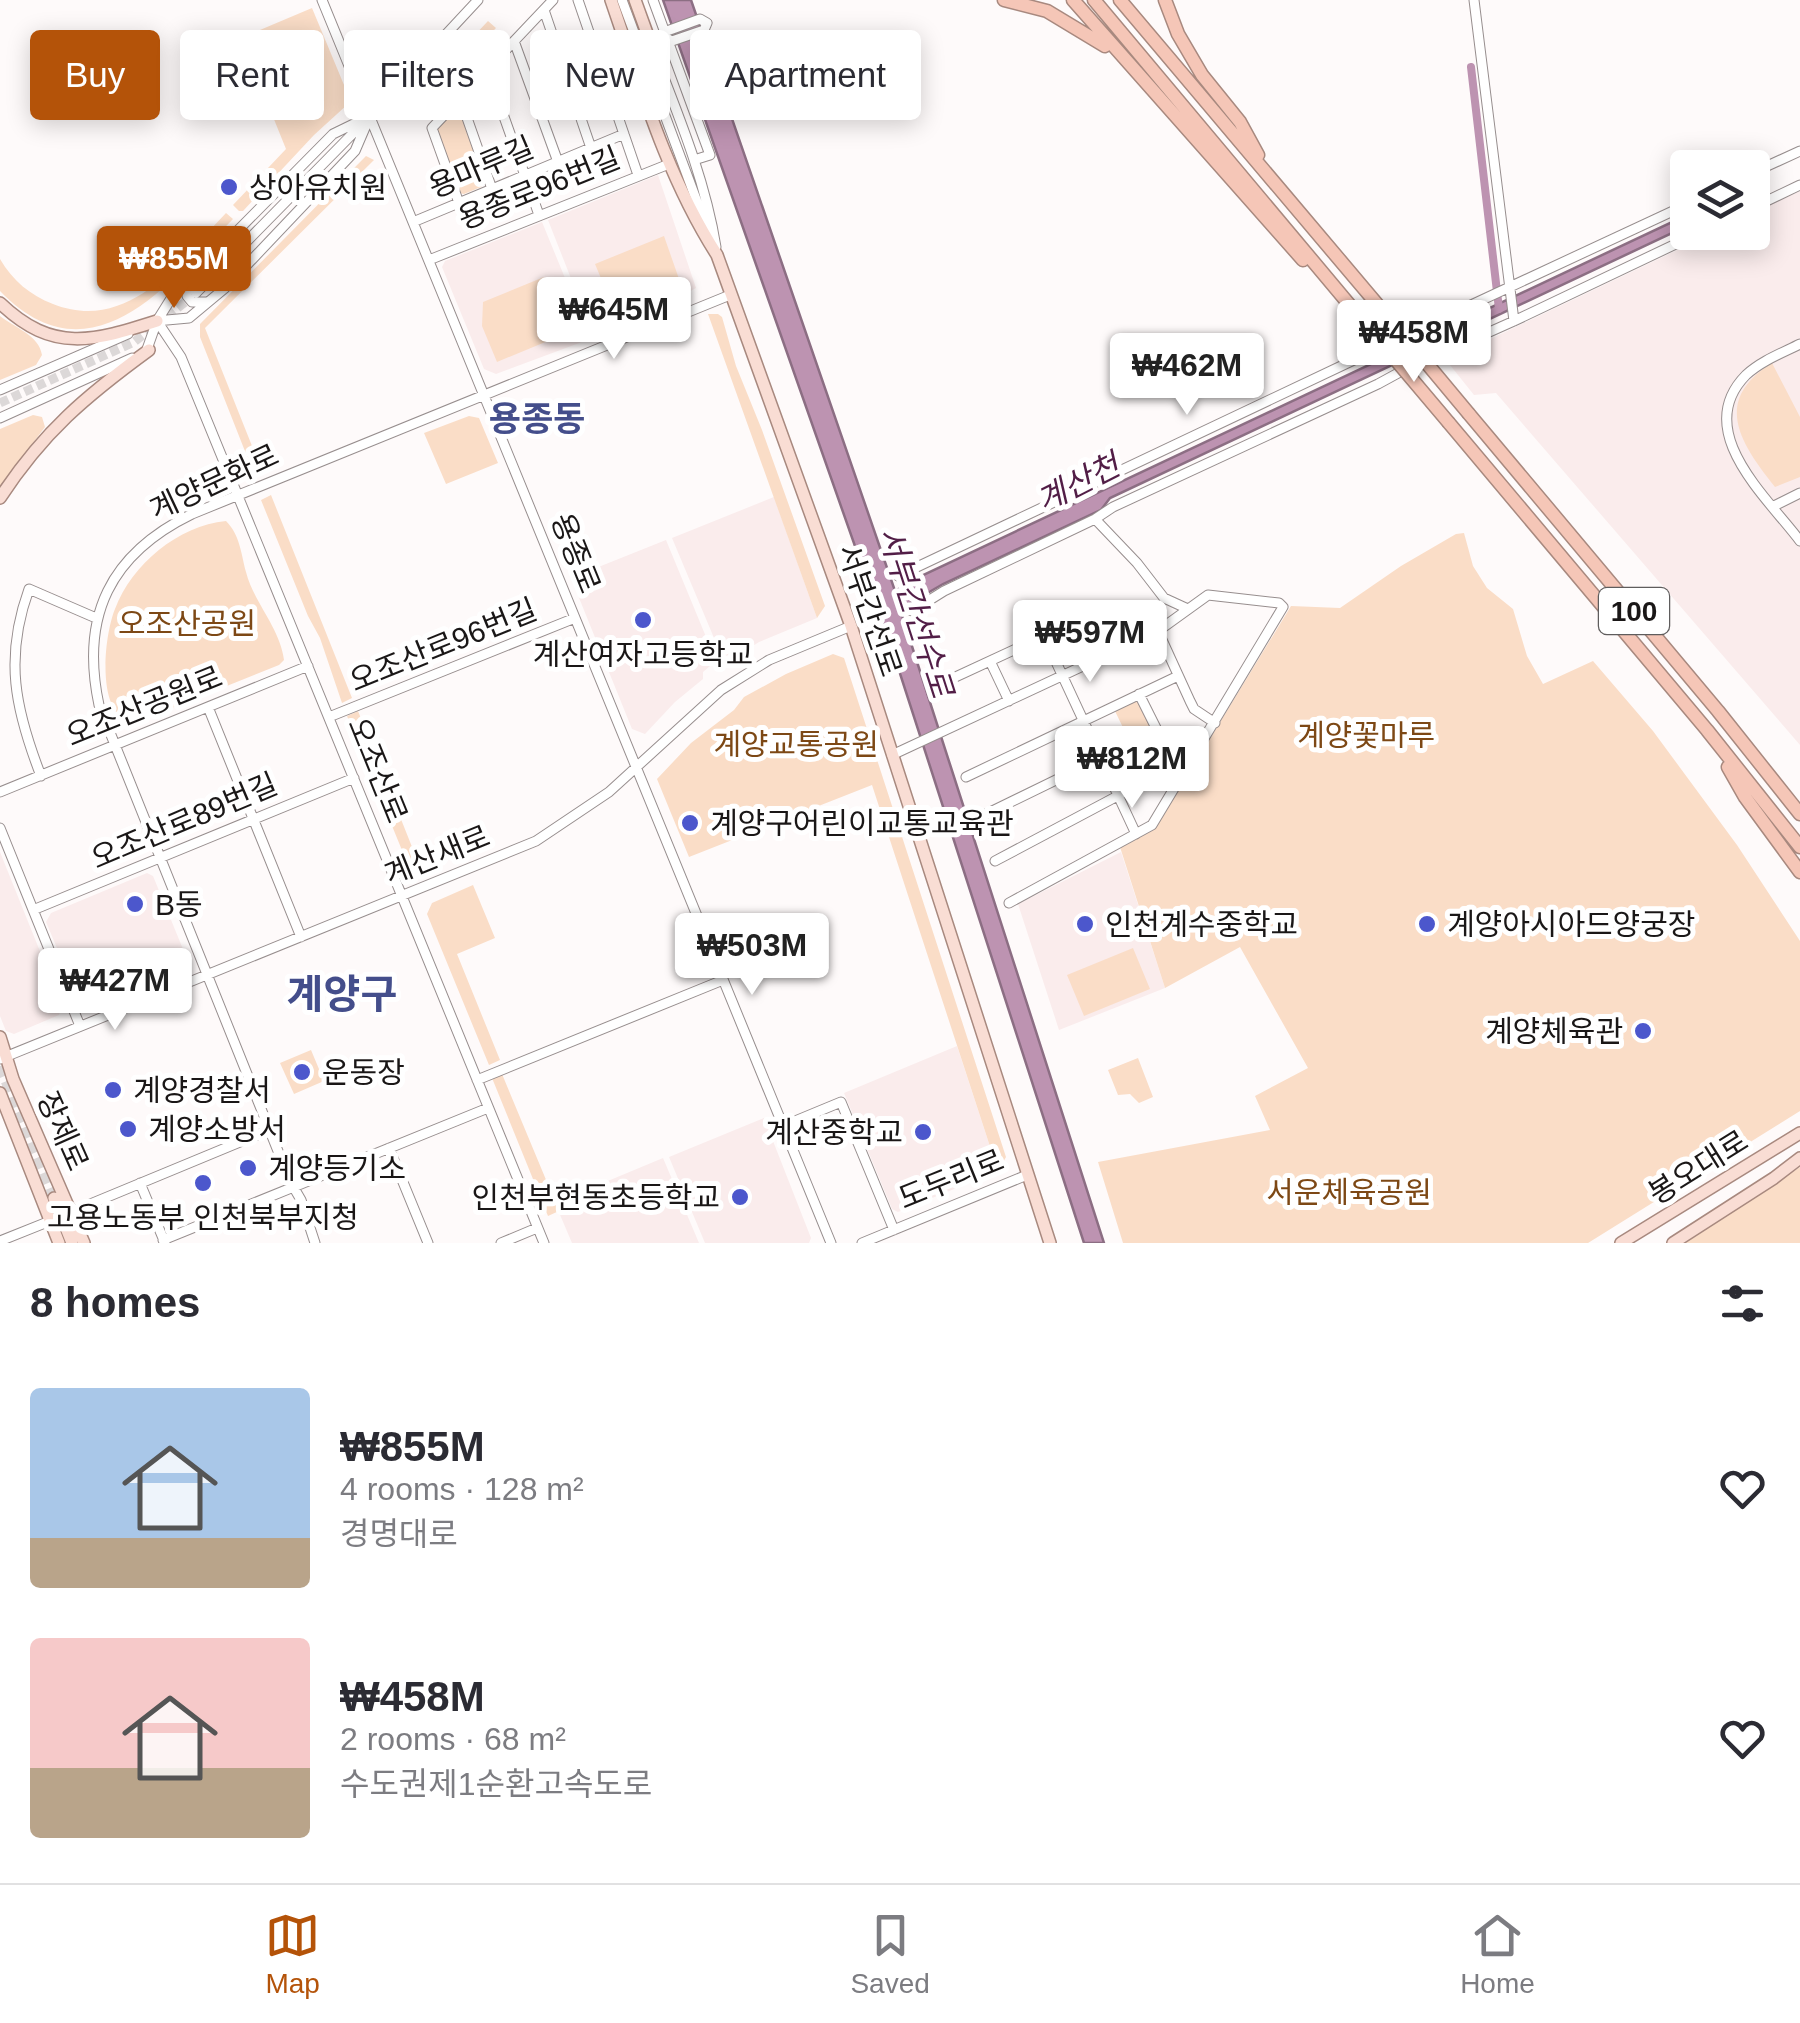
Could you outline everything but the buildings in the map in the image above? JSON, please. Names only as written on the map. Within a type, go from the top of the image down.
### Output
[{"type":"highway","points":[[1004,0],[1047,11],[1086,32],[1121,58]]},
{"type":"highway","points":[[1073,0],[1289,248],[1334,288]]},
{"type":"highway","name":"100","points":[[1094,0],[1707,730],[1800,847]]},
{"type":"highway","name":"100","points":[[1120,0],[1799,812]]},
{"type":"highway","points":[[1165,0],[1178,34],[1202,74],[1240,122],[1268,175]]},
{"type":"highway","points":[[1707,730],[1745,797],[1800,872]]},
{"type":"main road","points":[[610,0],[669,164],[692,216],[717,255]]},
{"type":"main road","points":[[636,0],[646,30]]},
{"type":"main road","name":"서부간선로","points":[[717,255],[851,626],[1050,1243]]},
{"type":"main road","points":[[0,303],[41,332],[71,340],[93,339],[157,320]]},
{"type":"main road","points":[[0,498],[42,440],[76,404],[149,350]]},
{"type":"main road","name":"장제로","points":[[0,1037],[4,1057],[84,1243]]},
{"type":"main road","name":"장제로","points":[[0,1093],[59,1243]]},
{"type":"main road","name":"봉오대로","points":[[1622,1243],[1800,1132]]},
{"type":"main road","name":"봉오대로","points":[[1673,1243],[1800,1158]]},
{"type":"main road","points":[[33,1180],[38,1166],[53,1171]]},
{"type":"main road","name":"장제로","points":[[54,1198],[72,1243]]},
{"type":"street","name":"용종로","points":[[322,0],[344,53]]},
{"type":"street","points":[[450,30],[478,0]]},
{"type":"street","points":[[510,45],[553,0]]},
{"type":"street","points":[[578,0],[638,175]]},
{"type":"street","name":"서부간선로","points":[[622,0],[717,255]]},
{"type":"street","points":[[653,0],[667,30]]},
{"type":"street","points":[[1474,0],[1503,290],[1514,320]]},
{"type":"street","points":[[544,10],[591,148]]},
{"type":"street","points":[[694,160],[710,155],[670,36],[702,24]]},
{"type":"street","points":[[514,41],[558,162]]},
{"type":"street","points":[[670,95],[710,214],[717,255]]},
{"type":"street","points":[[0,418],[149,350],[157,320],[172,297],[333,134],[362,120]]},
{"type":"street","points":[[196,293],[366,120]]},
{"type":"street","points":[[0,390],[157,320],[190,318],[354,151],[368,120]]},
{"type":"street","name":"용종로","points":[[372,120],[831,1243]]},
{"type":"street","points":[[439,120],[432,128],[459,204]]},
{"type":"street","points":[[468,120],[492,190]]},
{"type":"street","points":[[505,120],[538,215]]},
{"type":"street","name":"용마루길","points":[[414,222],[624,134]]},
{"type":"street","points":[[1770,165],[1800,151]]},
{"type":"street","name":"용종로96번길","points":[[429,260],[669,164]]},
{"type":"street","points":[[1770,199],[1800,185]]},
{"type":"street","points":[[898,576],[1359,358],[1375,355],[1670,212]]},
{"type":"street","points":[[912,611],[944,591],[1113,507],[1378,384],[1433,354],[1447,351],[1670,247]]},
{"type":"street","points":[[189,281],[186,296],[192,302],[208,302]]},
{"type":"street","name":"계양문화로","points":[[315,1243],[301,1200],[269,1130],[99,705],[93,676],[96,618],[113,580],[146,542],[179,520],[730,295]]},
{"type":"street","name":"오조산로","points":[[157,320],[181,356],[544,1243]]},
{"type":"street","points":[[1800,344],[1748,374],[1734,390],[1728,406],[1729,441],[1737,459],[1800,541]]},
{"type":"street","points":[[1774,506],[1800,493]]},
{"type":"street","points":[[1095,519],[1164,598],[1188,608]]},
{"type":"street","points":[[41,776],[21,726],[17,702],[14,668],[22,606],[29,588],[96,618]]},
{"type":"street","points":[[892,755],[1158,631],[1208,595],[1279,603],[1283,607],[1152,825],[1009,902]]},
{"type":"street","name":"오조산로96번길","points":[[329,718],[576,618]]},
{"type":"street","name":"계산새로","points":[[4,1057],[536,841],[571,820],[637,768],[706,702],[737,679],[769,660],[851,626]]},
{"type":"street","points":[[1158,631],[1194,708],[1215,723]]},
{"type":"street","points":[[936,686],[1044,636],[1136,834]]},
{"type":"street","points":[[990,661],[1008,702]]},
{"type":"street","name":"오조산공원로","points":[[0,792],[308,666]]},
{"type":"street","points":[[966,776],[1178,676]]},
{"type":"street","points":[[995,861],[1126,792],[1158,740],[1140,694]]},
{"type":"street","points":[[208,707],[301,937]]},
{"type":"street","points":[[980,816],[1101,758]]},
{"type":"street","name":"오조산로89번길","points":[[33,910],[354,778]]},
{"type":"street","points":[[0,828],[80,1026]]},
{"type":"street","points":[[477,1080],[724,980]]},
{"type":"street","name":"도두리로","points":[[783,1126],[840,1102],[894,1230]]},
{"type":"street","points":[[140,1183],[164,1242],[488,1108]]},
{"type":"street","points":[[71,1212],[269,1130]]},
{"type":"street","points":[[389,1148],[428,1243]]},
{"type":"street","name":"도두리로","points":[[862,1243],[1028,1175]]},
{"type":"street","points":[[0,1241],[50,1221]]},
{"type":"street","points":[[501,1243],[538,1228]]},
{"type":"shaded area","points":[[663,0],[691,0],[701,30],[690,30],[690,77]]},
{"type":"shaded area","points":[[705,120],[732,120],[895,591],[1670,223],[1670,234],[1110,498],[1101,510],[943,584],[900,609],[1104,1243],[1084,1243],[884,624],[873,619],[870,609],[875,603]]},
{"type":"shaded area","points":[[658,175],[696,288],[687,293],[686,299],[594,337],[548,220]]},
{"type":"shaded area","points":[[1800,191],[1800,745],[1496,393],[1474,395],[1446,360],[1677,250],[1770,250],[1770,205]]},
{"type":"shaded area","points":[[542,222],[590,339],[496,374],[484,369],[442,267],[445,261]]},
{"type":"shaded area","points":[[774,497],[817,618],[759,642],[736,657],[722,657],[672,538]]},
{"type":"shaded area","name":"계산여자고등학교","points":[[666,540],[716,661],[703,672],[703,679],[645,734],[632,729],[571,578]]},
{"type":"shaded area","points":[[0,852],[62,1006],[59,1015],[14,1034],[6,1031],[0,1016]]},
{"type":"shaded area","name":"인천계수중학교","points":[[1121,852],[1165,988],[1059,1030],[1018,904]]},
{"type":"shaded area","points":[[147,873],[153,876],[185,954],[180,965],[153,972],[85,1004],[78,998],[46,922],[51,913]]},
{"type":"shaded area","name":"계산중학교","points":[[957,1046],[998,1171],[898,1212],[892,1209],[844,1093]]},
{"type":"shaded area","name":"인천부현동초등학교","points":[[764,1118],[811,1238],[809,1243],[705,1243],[669,1157]]},
{"type":"shaded area","points":[[663,1158],[699,1243],[572,1243],[555,1203]]},
{"type":"green space","points":[[312,8],[321,30],[260,30]]},
{"type":"green space","points":[[488,21],[496,28],[494,30],[480,30]]},
{"type":"green space","points":[[324,37],[344,85],[344,108],[239,211],[233,205],[286,149],[274,120],[324,120]]},
{"type":"green space","points":[[444,120],[463,120],[484,183],[481,187],[459,193],[435,129]]},
{"type":"green space","points":[[366,156],[374,160],[205,328],[262,471],[252,469],[200,337],[200,324]]},
{"type":"green space","points":[[226,213],[233,219],[155,295],[126,315],[97,327],[66,329],[33,318],[0,291],[0,259],[23,286],[53,304],[77,310],[120,305],[139,296],[175,268],[208,237]]},
{"type":"green space","points":[[664,236],[686,299],[621,326],[595,264]]},
{"type":"green space","points":[[544,277],[567,333],[497,362],[482,326],[483,302]]},
{"type":"green space","points":[[708,314],[718,314],[825,606],[817,618]]},
{"type":"green space","points":[[0,316],[31,337],[42,355],[36,365],[0,380]]},
{"type":"green space","points":[[1772,363],[1800,417],[1800,477],[1775,487],[1743,439],[1737,408],[1753,377]]},
{"type":"green space","points":[[33,415],[42,417],[45,427],[0,487],[0,429]]},
{"type":"green space","points":[[469,416],[479,418],[498,463],[446,484],[424,433]]},
{"type":"green space","points":[[271,495],[352,698],[342,703],[320,638],[261,500]]},
{"type":"green space","name":"오조산공원","points":[[226,521],[237,538],[250,583],[278,637],[284,660],[137,722],[123,718],[108,694],[106,656],[111,621],[123,593],[145,563],[174,539],[208,524]]},
{"type":"green space","points":[[1464,533],[1473,566],[1487,588],[1513,609],[1527,656],[1543,684],[1593,661],[1653,731],[1737,845],[1800,941],[1800,1111],[1588,1243],[1123,1243],[1098,1162],[1270,1130],[1255,1096],[1308,1068],[1240,947],[1165,988],[1120,847],[1156,827],[1291,606],[1340,608],[1401,566]]},
{"type":"green space","name":"계양교통공원","points":[[833,654],[844,658],[1006,1157],[998,1171],[872,785],[689,857],[657,779],[744,697]]},
{"type":"green space","points":[[1138,698],[1156,737],[1119,788],[1103,752],[1129,740],[1114,709]]},
{"type":"green space","points":[[358,711],[418,862],[406,860],[347,716]]},
{"type":"green space","points":[[473,885],[495,938],[457,954],[500,1060],[489,1065],[427,914],[432,903]]},
{"type":"green space","points":[[1133,948],[1150,989],[1084,1016],[1067,975]]},
{"type":"green space","name":"운동장","points":[[311,1050],[324,1081],[294,1094],[280,1063]]},
{"type":"green space","points":[[1138,1058],[1153,1097],[1139,1103],[1130,1094],[1118,1095],[1108,1070]]},
{"type":"green space","points":[[502,1074],[559,1211],[548,1216],[492,1078]]},
{"type":"green space","points":[[1800,1167],[1800,1243],[1684,1243]]},
{"type":"waterway","points":[[1471,67],[1499,309]]},
{"type":"tunnel","points":[[0,403],[134,342],[193,296]]},
{"type":"tunnel","points":[[0,1066],[54,1198]]},
{"type":"place","name":"상아유치원","points":[[229,187]]},
{"type":"place","name":"계산여자고등학교","points":[[643,620]]},
{"type":"place","name":"계양구어린이교통교육관","points":[[690,823]]},
{"type":"place","name":"B동","points":[[135,904]]},
{"type":"place","name":"인천계수중학교","points":[[1085,924]]},
{"type":"place","name":"계양아시아드양궁장","points":[[1427,924]]},
{"type":"place","name":"계양체육관","points":[[1643,1031]]},
{"type":"place","name":"운동장","points":[[302,1072]]},
{"type":"place","name":"계양경찰서","points":[[113,1090]]},
{"type":"place","name":"계양소방서","points":[[128,1129]]},
{"type":"place","name":"계산중학교","points":[[923,1132]]},
{"type":"place","name":"계양등기소","points":[[248,1168]]},
{"type":"place","name":"고용노동부 인천북부지청","points":[[203,1183]]},
{"type":"place","name":"인천부현동초등학교","points":[[740,1197]]},
{"type":"district","name":"용종동","points":[[537,418]]},
{"type":"district","name":"계양구","points":[[342,994]]},
{"type":"water label","name":"계산천","points":[[1078,483]]},
{"type":"water label","name":"서부간선수로","points":[[916,612]]},
{"type":"park label","name":"계양꽃마루","points":[[1366,735]]},
{"type":"park label","name":"서운체육공원","points":[[1349,1192]]}]
